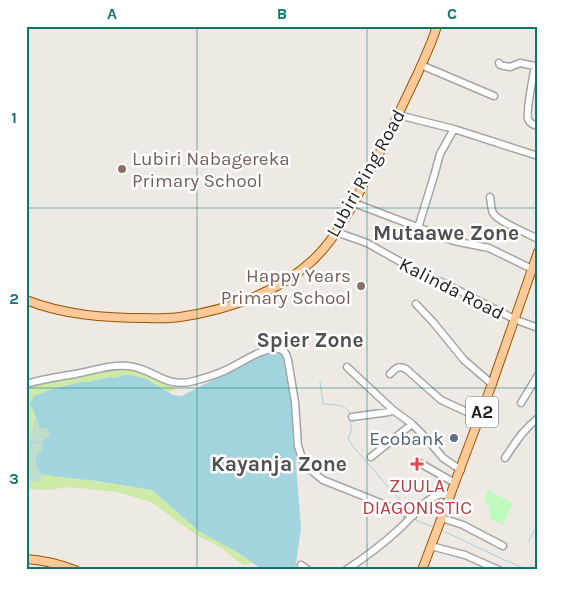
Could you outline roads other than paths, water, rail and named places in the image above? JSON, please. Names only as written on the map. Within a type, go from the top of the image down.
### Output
[{"type":"main road","name":"Lubiri Ring Road","points":[[26,300],[68,312],[112,317],[178,317],[202,313],[246,300],[278,286],[298,273],[315,258],[336,232],[354,203],[398,115],[437,26]]},
{"type":"main road","name":"A2","points":[[422,570],[480,418],[538,252]]},
{"type":"main road","points":[[26,559],[41,560],[75,570]]},
{"type":"street","points":[[499,63],[500,65],[510,67],[520,63],[535,66],[528,119],[532,124],[538,126]]},
{"type":"street","points":[[421,65],[494,96]]},
{"type":"street","points":[[398,115],[454,129],[538,156]]},
{"type":"street","points":[[418,228],[440,154],[454,129]]},
{"type":"street","points":[[490,198],[494,215],[500,220],[538,239]]},
{"type":"street","points":[[354,203],[454,241],[489,248],[532,269]]},
{"type":"street","name":"Kalinda Road","points":[[336,232],[367,243],[415,270],[514,319],[538,328]]},
{"type":"street","points":[[416,304],[464,360],[492,384]]},
{"type":"street","points":[[26,384],[109,367],[126,366],[178,384],[210,376],[264,351],[278,348],[283,350],[288,360],[295,402],[300,453],[308,468],[323,480],[413,516]]},
{"type":"street","points":[[390,374],[397,367],[402,366],[440,400],[480,418]]},
{"type":"street","points":[[348,367],[393,410],[412,424],[443,458],[461,470]]},
{"type":"street","points":[[521,403],[538,375]]},
{"type":"street","points":[[352,417],[393,410]]},
{"type":"street","points":[[505,458],[528,426],[538,418]]},
{"type":"street","points":[[371,457],[412,424]]},
{"type":"street","points":[[418,462],[455,483]]},
{"type":"street","points":[[346,570],[397,531],[434,496],[440,494],[451,496]]},
{"type":"street","points":[[442,518],[463,525],[502,546]]},
{"type":"street","points":[[431,546],[465,556],[499,570]]},
{"type":"street","points":[[301,566],[308,570]]},
{"type":"water","points":[[270,350],[283,357],[291,397],[297,454],[296,464],[301,528],[295,570],[263,570],[237,552],[200,532],[152,490],[40,473],[35,459],[42,450],[44,440],[49,433],[47,429],[40,428],[30,403],[34,396],[52,389],[81,382],[125,375],[146,379],[173,395],[182,396]]},
{"type":"waterway","points":[[320,382],[323,404],[346,408],[350,415]]},
{"type":"waterway","points":[[350,419],[349,441],[411,512]]},
{"type":"waterway","points":[[27,442],[43,443]]},
{"type":"waterway","points":[[414,517],[416,520],[435,528]]},
{"type":"waterway","points":[[528,542],[536,528],[538,529]]},
{"type":"waterway","points":[[441,530],[528,570]]},
{"type":"place","name":"Lubiri Nabagereka Primary School","points":[[122,169]]},
{"type":"place","name":"Happy Years Primary School","points":[[361,286]]},
{"type":"place","name":"Ecobank","points":[[454,438]]},
{"type":"place","name":"ZUULA DIAGONISTIC","points":[[417,464]]},
{"type":"district","name":"Mutaawe Zone","points":[[446,233]]},
{"type":"district","name":"Spier Zone","points":[[310,340]]},
{"type":"district","name":"Kayanja Zone","points":[[279,464]]}]
